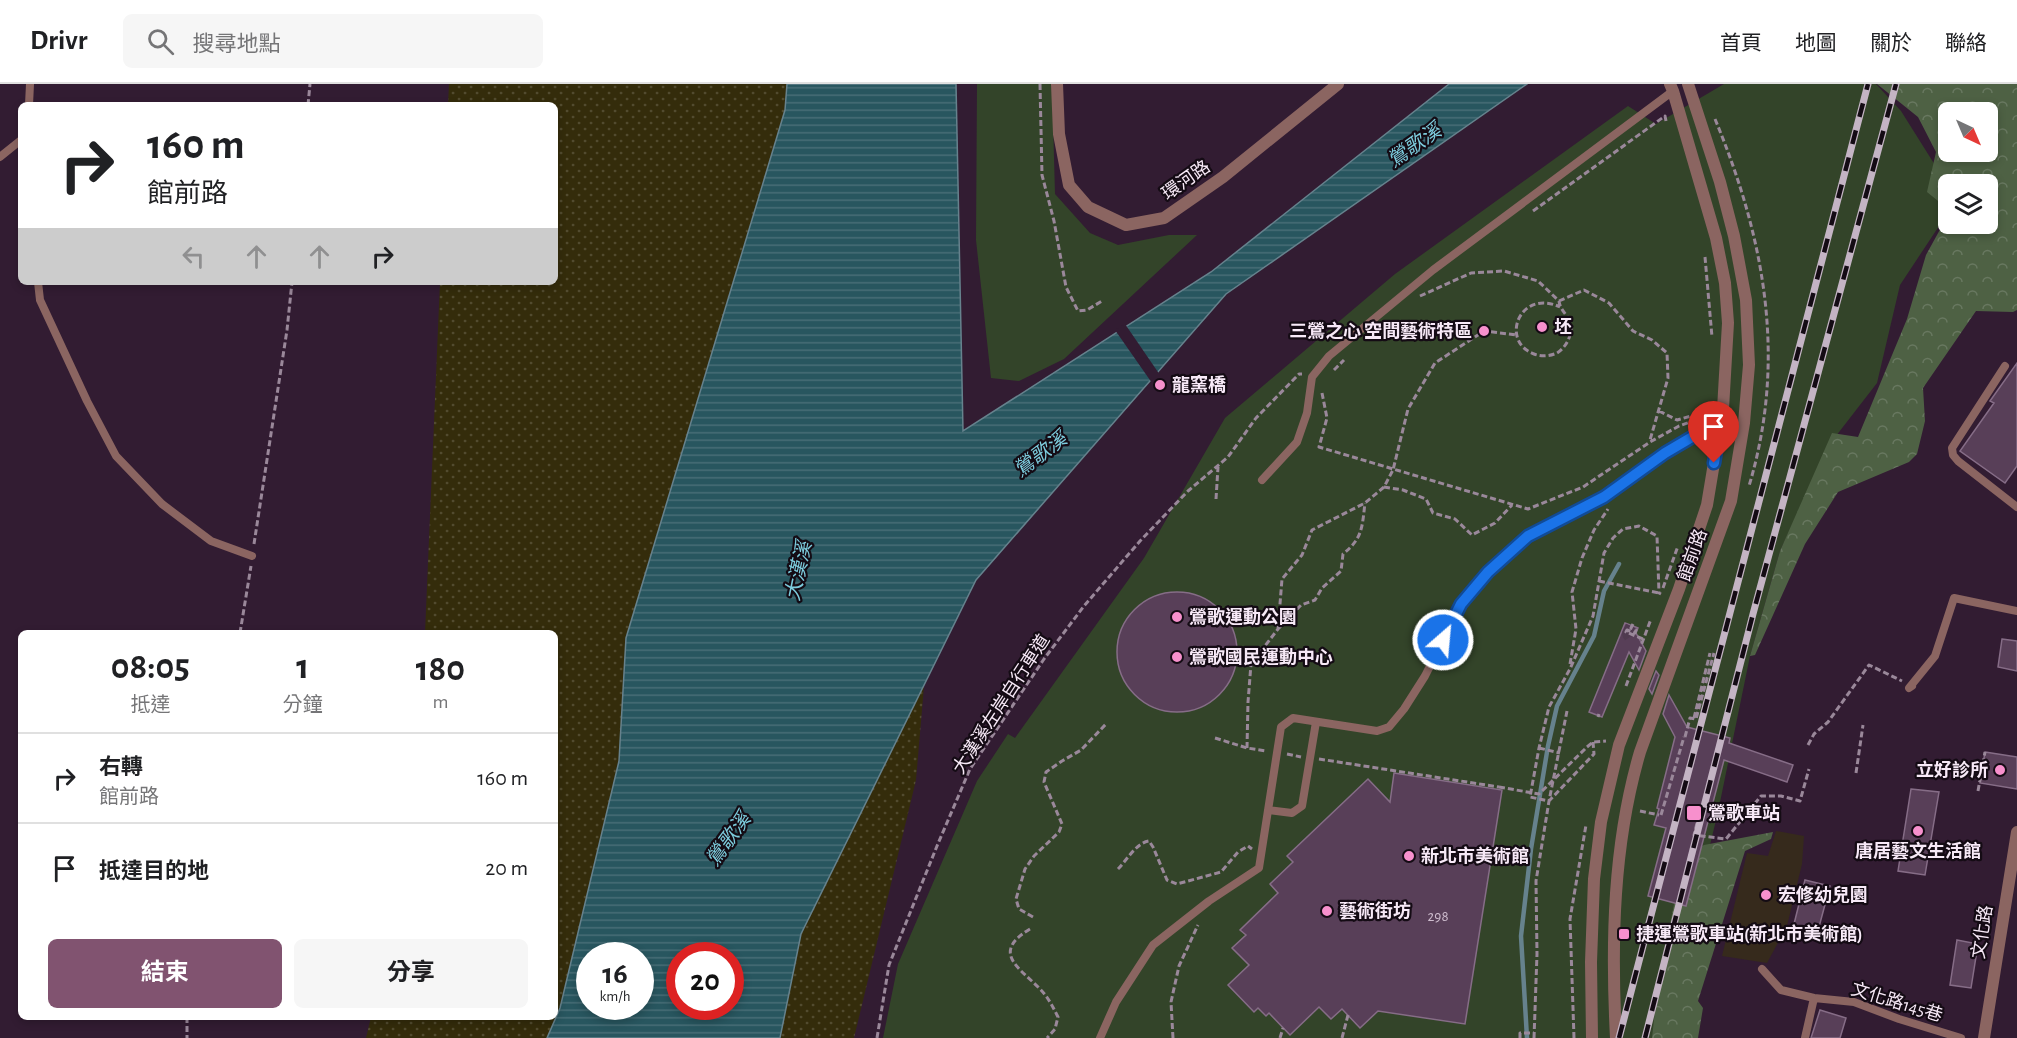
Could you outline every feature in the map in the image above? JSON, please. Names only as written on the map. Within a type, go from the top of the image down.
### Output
[{"type":"street","name":"環河路","points":[[1057,84],[1059,134],[1069,185],[1088,207],[1126,225],[1164,218],[1223,177],[1338,84]]},
{"type":"street","points":[[1672,87],[1687,84]]},
{"type":"street","name":"館前路","points":[[1616,1038],[1616,883],[1633,775],[1731,501],[1744,423],[1749,366],[1746,300],[1734,236],[1720,182],[1687,84]]},
{"type":"street","name":"館前路","points":[[1592,1038],[1591,962],[1594,879],[1601,822],[1622,736],[1679,589],[1707,505],[1728,323],[1725,283],[1716,238],[1672,87]]},
{"type":"street","name":"文化路","points":[[1984,1038],[2017,832]]},
{"type":"lane","points":[[29,102],[30,84]]},
{"type":"lane","points":[[1262,480],[1297,442],[1307,413],[1312,377],[1329,356],[1433,270],[1672,87]]},
{"type":"lane","points":[[0,158],[18,143]]},
{"type":"lane","points":[[38,285],[40,300],[87,401],[116,456],[162,504],[211,541],[252,556]]},
{"type":"lane","points":[[2005,366],[1952,448],[1953,455],[1958,461],[2017,507]]},
{"type":"lane","points":[[1100,1038],[1116,1002],[1153,945],[1209,901],[1259,868],[1281,727],[1293,718],[1377,731],[1389,727],[1404,709],[1425,676],[1461,604],[1488,572],[1528,536],[1604,497],[1665,453],[1709,427],[1716,418]]},
{"type":"lane","points":[[1912,686],[1909,688],[1935,656],[1954,597],[2017,611]]},
{"type":"lane","points":[[1268,810],[1292,813],[1302,806],[1316,722]]},
{"type":"lane","name":"文化路145巷","points":[[1762,969],[1781,990],[1814,998],[1869,1006],[1899,1019],[1960,1038]]},
{"type":"lane","points":[[1805,1038],[1814,998]]},
{"type":"path","points":[[308,102],[310,84]]},
{"type":"path","points":[[1040,84],[1042,175],[1054,221],[1066,287],[1078,311],[1087,310],[1102,301]]},
{"type":"path","points":[[1529,214],[1665,116],[1668,127]]},
{"type":"path","points":[[1704,248],[1712,347]]},
{"type":"path","points":[[1432,285],[1413,300],[1471,273],[1504,271],[1538,281],[1559,301],[1560,307]]},
{"type":"path","points":[[240,630],[287,330],[292,285]]},
{"type":"path","points":[[1559,301],[1584,290],[1609,303],[1633,331],[1652,340],[1667,353],[1668,378],[1650,442]]},
{"type":"path","points":[[1542,302],[1560,307],[1566,314],[1571,330],[1565,346],[1558,352],[1542,356],[1533,354],[1520,343],[1517,334],[1520,316],[1533,304],[1542,302]]},
{"type":"path","points":[[1278,628],[1282,579],[1302,555],[1312,530],[1365,503],[1384,487],[1392,470],[1408,409],[1435,363],[1484,331],[1517,334]]},
{"type":"path","points":[[1320,383],[1345,359]]},
{"type":"path","name":"大漢溪左岸自行車道","points":[[877,1038],[889,965],[970,769],[1044,659],[1084,606],[1140,541],[1188,491],[1228,458],[1256,418],[1299,374],[1312,377]]},
{"type":"path","points":[[1312,377],[1320,383],[1327,418],[1319,447],[1528,509],[1583,487],[1650,442],[1679,426],[1716,418]]},
{"type":"path","points":[[1659,411],[1677,420],[1702,413],[1716,418]]},
{"type":"path","points":[[1709,427],[1716,418]]},
{"type":"path","points":[[1216,499],[1218,467]]},
{"type":"path","points":[[1384,487],[1403,490],[1426,499],[1433,513],[1455,519],[1472,535],[1495,523],[1512,505]]},
{"type":"path","points":[[1247,748],[1251,664],[1278,628],[1300,605],[1315,600],[1322,588],[1341,571],[1343,554],[1354,545],[1362,532],[1365,503]]},
{"type":"path","points":[[1549,801],[1530,798],[1549,706],[1570,669],[1593,616],[1604,553],[1613,538],[1623,529],[1639,526],[1657,536],[1660,594]]},
{"type":"path","points":[[1570,669],[1576,629],[1572,592],[1582,558],[1594,531]]},
{"type":"path","points":[[1658,603],[1680,541]]},
{"type":"path","points":[[1599,580],[1660,594]]},
{"type":"path","points":[[1623,694],[1654,612]]},
{"type":"path","points":[[1633,624],[1631,628],[1636,630],[1635,633],[1627,630],[1626,633],[1643,639]]},
{"type":"path","points":[[1640,811],[1660,815],[1690,718],[1694,718],[1712,653]]},
{"type":"path","points":[[1808,745],[1814,734],[1828,722],[1869,665],[1912,686]]},
{"type":"path","points":[[1534,1038],[1537,954],[1536,881],[1567,711]]},
{"type":"path","points":[[1033,917],[1019,909],[1016,898],[1025,869],[1034,856],[1059,832],[1062,824],[1044,782],[1046,772],[1081,750],[1106,724]]},
{"type":"path","points":[[1856,773],[1863,724]]},
{"type":"path","points":[[1215,738],[1247,748],[1539,794],[1593,742],[1606,741]]},
{"type":"path","points":[[1549,801],[1594,754],[1593,742]]},
{"type":"path","points":[[1539,748],[1560,753]]},
{"type":"path","points":[[1978,791],[1985,752]]},
{"type":"path","points":[[1697,824],[1694,835],[1726,839],[1761,796],[1781,796],[1800,801],[1809,770]]},
{"type":"path","points":[[1118,869],[1145,841],[1153,847],[1167,880],[1177,884],[1221,872],[1238,852],[1248,846],[1261,855]]},
{"type":"path","points":[[1173,1038],[1171,1002],[1179,966],[1209,901]]},
{"type":"path","points":[[1030,929],[1015,941],[1012,946],[1011,959],[1017,969],[1041,990],[1053,1006],[1058,1017],[1055,1029],[1047,1038]]},
{"type":"path","points":[[1341,1038],[1348,1015]]},
{"type":"path","points":[[187,1020],[187,1038]]},
{"type":"path","points":[[1280,1038],[1283,1028]]},
{"type":"path","points":[[1520,1038],[1520,1033],[1534,1033]]},
{"type":"shaded area","points":[[977,84],[1052,84],[1055,194],[1090,233],[1118,245],[1169,235],[1197,235],[1064,359],[1019,381],[991,378],[976,240]]},
{"type":"shaded area","points":[[1724,84],[1876,84],[1901,111],[1941,174],[1938,174],[1938,228],[1900,285],[1877,383],[1829,445],[1780,551],[1750,656],[1718,812],[1663,1038],[883,1038],[898,964],[977,781],[1008,734],[1015,738],[1144,558],[1225,418],[1395,274],[1628,106],[1656,124]]},
{"type":"shaded area","name":"宏修幼兒園","points":[[1776,831],[1804,836],[1802,864],[1787,926],[1767,963],[1722,956],[1747,853],[1768,856]]},
{"type":"green space","points":[[1877,84],[2017,84],[2017,310],[2013,312],[1976,311],[1923,388],[1925,421],[1917,454],[1909,462],[1838,492],[1805,544],[1755,655],[1750,656],[1780,551],[1832,433],[1858,437],[1907,319],[1926,255],[1938,233],[1998,234],[1998,174],[1938,174],[1938,201],[1927,192],[1936,152],[1918,117]]},
{"type":"green space","points":[[1773,832],[1771,839],[1745,851],[1698,1001],[1703,1008],[1698,1038],[1652,1038],[1658,984],[1683,860],[1704,845]]},
{"type":"sand","points":[[449,84],[936,84],[943,464],[916,780],[854,1038],[366,1038],[370,1020],[558,1020],[558,630],[425,630],[440,285],[558,285],[558,102],[448,102]]},
{"type":"water","points":[[787,84],[956,84],[963,431],[1211,272],[1449,84],[1527,84],[1226,294],[976,580],[801,934],[780,1038],[547,1038],[555,1020],[558,1020],[558,1013],[619,761],[626,638],[785,110]]},
{"type":"pier","points":[[1125,324],[1160,375],[1152,383],[1115,330]]},
{"type":"building","points":[[2017,363],[2017,466],[2005,483],[1960,451],[1994,403],[1990,401]]},
{"type":"building","name":"鶯歌國民運動中心","points":[[1177,592],[1200,596],[1220,609],[1233,629],[1237,652],[1233,675],[1220,695],[1200,708],[1177,712],[1154,708],[1134,695],[1121,675],[1117,652],[1121,629],[1134,609],[1154,596]]},
{"type":"building","points":[[1625,623],[1638,628],[1636,633],[1646,651],[1639,670],[1629,652],[1602,717],[1589,712]]},
{"type":"building","points":[[2002,639],[2017,641],[2017,671],[1998,667]]},
{"type":"building","points":[[1656,671],[1659,675],[1652,694],[1649,689]]},
{"type":"building","points":[[1669,695],[1687,727],[1730,738],[1729,743],[1793,765],[1787,782],[1724,760],[1686,906],[1648,896],[1666,828],[1654,825],[1675,737],[1663,714]]},
{"type":"building","name":"立好診所","points":[[1985,752],[2017,757],[2017,789],[1980,783]]},
{"type":"building","points":[[1394,773],[1502,790],[1465,1024],[1378,1011],[1360,1028],[1342,1009],[1331,1019],[1319,1007],[1290,1035],[1269,1013],[1266,1016],[1258,1008],[1254,1012],[1228,985],[1249,965],[1232,948],[1246,935],[1240,930],[1278,893],[1270,884],[1293,862],[1287,856],[1368,779],[1390,802]]},
{"type":"building","name":"唐居藝文生活館","points":[[1911,789],[1939,792],[1925,875],[1898,871]]},
{"type":"building","points":[[1805,880],[1830,886],[1816,938],[1792,932]]},
{"type":"building","points":[[1957,940],[1978,944],[1971,988],[1950,985]]},
{"type":"building","points":[[1820,1010],[1846,1018],[1840,1038],[1811,1038]]},
{"type":"waterway","points":[[1527,1038],[1521,936],[1531,849],[1548,746],[1557,706],[1594,636],[1604,591],[1619,564]]},
{"type":"tunnel","points":[[1630,637],[1628,634],[1633,624]]},
{"type":"railway","points":[[1619,1038],[1868,84]]},
{"type":"railway","points":[[1645,1038],[1753,614],[1896,84]]},
{"type":"place","name":"坯","points":[[1542,327]]},
{"type":"place","name":"三鶯之心 空間藝術特區","points":[[1484,331]]},
{"type":"place","name":"龍窯橋","points":[[1160,385]]},
{"type":"place","name":"鶯歌運動公園","points":[[1177,617]]},
{"type":"place","name":"鶯歌國民運動中心","points":[[1177,657]]},
{"type":"place","name":"立好診所","points":[[2000,770]]},
{"type":"place","name":"鶯歌車站","points":[[1694,813]]},
{"type":"place","name":"唐居藝文生活館","points":[[1918,831]]},
{"type":"place","name":"新北市美術館","points":[[1409,856]]},
{"type":"place","name":"宏修幼兒園","points":[[1766,895]]},
{"type":"place","name":"藝術街坊","points":[[1327,911]]},
{"type":"place","name":"捷運鶯歌車站(新北市美術館)","points":[[1624,934]]},
{"type":"route","points":[[1443,640],[1461,604],[1488,572],[1528,536],[1604,497],[1665,453],[1721,420],[1714,463]]},
{"type":"water label","name":"鶯歌溪","points":[[1414,145]]},
{"type":"water label","name":"鶯歌溪","points":[[1040,454]]},
{"type":"water label","name":"大漢溪","points":[[798,571]]},
{"type":"water label","name":"鶯歌溪","points":[[728,839]]}]
